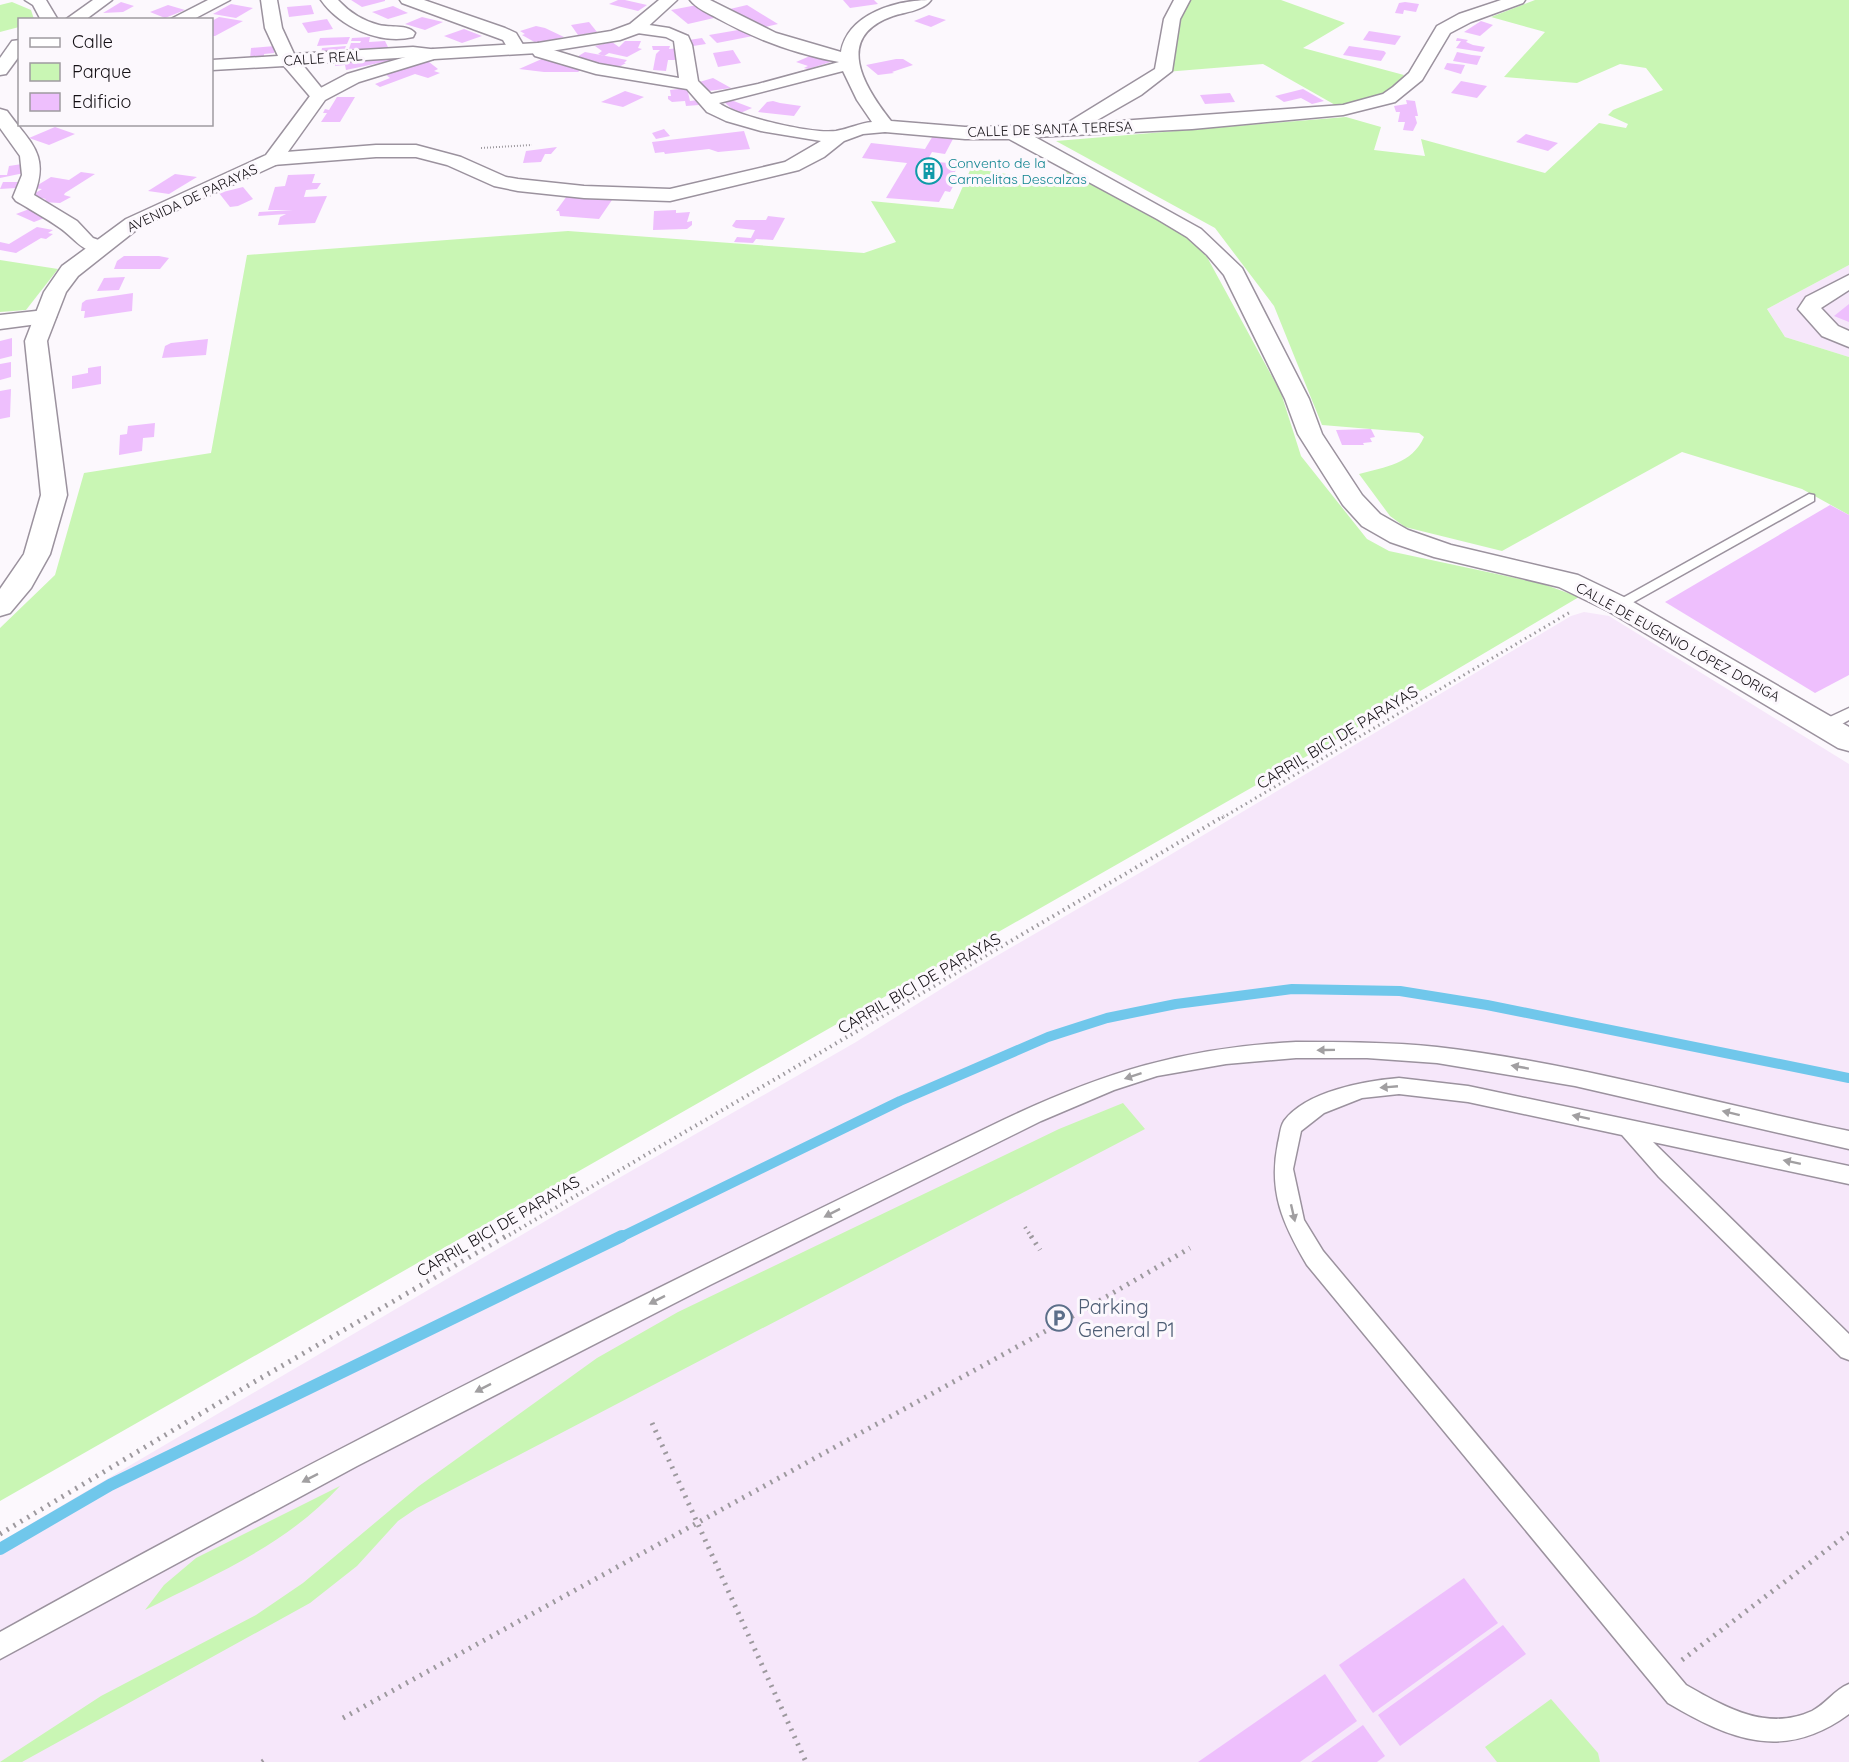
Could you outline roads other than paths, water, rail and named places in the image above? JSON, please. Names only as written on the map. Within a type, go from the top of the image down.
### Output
[{"type":"street","points":[[33,0],[39,1],[49,18]]},
{"type":"street","points":[[76,18],[104,0]]},
{"type":"street","points":[[182,18],[222,0]]},
{"type":"street","points":[[269,0],[269,18],[287,61],[319,96]]},
{"type":"street","points":[[329,0],[348,17],[371,30],[385,34],[408,33]]},
{"type":"street","points":[[408,0],[510,37],[516,48]]},
{"type":"street","name":"AVENIDA DE PARAYAS","points":[[0,607],[21,582],[37,554],[54,495],[36,358],[36,341],[55,292],[70,271],[133,223],[273,159],[319,96],[352,78],[433,54],[538,48],[593,41],[636,28],[669,0]]},
{"type":"street","points":[[698,0],[735,24],[787,45],[848,61]]},
{"type":"street","points":[[885,126],[851,75],[848,61],[851,44],[865,25],[876,18],[923,0]]},
{"type":"street","points":[[1066,130],[1135,92],[1163,71],[1172,19],[1182,0]]},
{"type":"street","name":"CALLE DE SANTA TERESA","points":[[273,159],[376,151],[416,151],[454,161],[488,177],[518,185],[584,192],[670,195],[712,187],[792,166],[817,153],[837,137],[860,129],[885,126],[965,133],[1013,133],[1309,114],[1369,105],[1389,98],[1416,76],[1443,30],[1465,18],[1516,0]]},
{"type":"street","points":[[1449,8],[1465,18]]},
{"type":"street","points":[[669,32],[735,24]]},
{"type":"street","points":[[636,28],[669,32],[678,35],[686,43],[685,63],[689,83]]},
{"type":"street","points":[[3,80],[11,47]]},
{"type":"street","points":[[538,48],[541,52],[581,66],[639,78],[689,83],[701,89],[718,111],[741,120],[786,130],[837,137]]},
{"type":"street","name":"CALLE REAL","points":[[213,65],[413,52],[433,54]]},
{"type":"street","points":[[708,100],[761,89],[848,61]]},
{"type":"street","points":[[0,115],[30,156],[32,175],[23,196],[70,225],[86,242],[100,247]]},
{"type":"street","name":"CALLE DE EUGENIO LÓPEZ DORIGA","points":[[1013,133],[1164,215],[1194,233],[1214,251],[1234,273],[1296,399],[1310,434],[1352,500],[1371,520],[1399,536],[1443,551],[1569,581],[1618,605],[1849,741]]},
{"type":"street","points":[[1849,281],[1814,302],[1809,309],[1830,331],[1849,340]]},
{"type":"street","points":[[0,322],[45,317]]},
{"type":"lane","points":[[1618,605],[1809,498]]},
{"type":"lane","points":[[1825,726],[1849,713]]},
{"type":"lane","points":[[0,1646],[181,1544],[506,1376],[884,1187],[1070,1097],[1158,1068],[1228,1056],[1295,1050],[1415,1052],[1521,1067],[1849,1140]]},
{"type":"lane","points":[[1849,1175],[1468,1094],[1399,1086],[1361,1090],[1317,1107],[1292,1126],[1283,1168],[1294,1222],[1315,1258],[1677,1694],[1732,1725],[1779,1733],[1820,1722],[1849,1697]]},
{"type":"lane","points":[[1626,1126],[1666,1171],[1849,1349]]},
{"type":"waterway","points":[[619,1238],[900,1101],[1048,1037],[1107,1018],[1176,1004],[1292,989],[1400,991],[1487,1005],[1849,1078]]},
{"type":"waterway","points":[[0,1549],[110,1485],[622,1236]]},
{"type":"place","name":"Convento de la Carmelitas Descalzas","points":[[929,171]]},
{"type":"place","name":"Parking General P1","points":[[1059,1318]]}]
